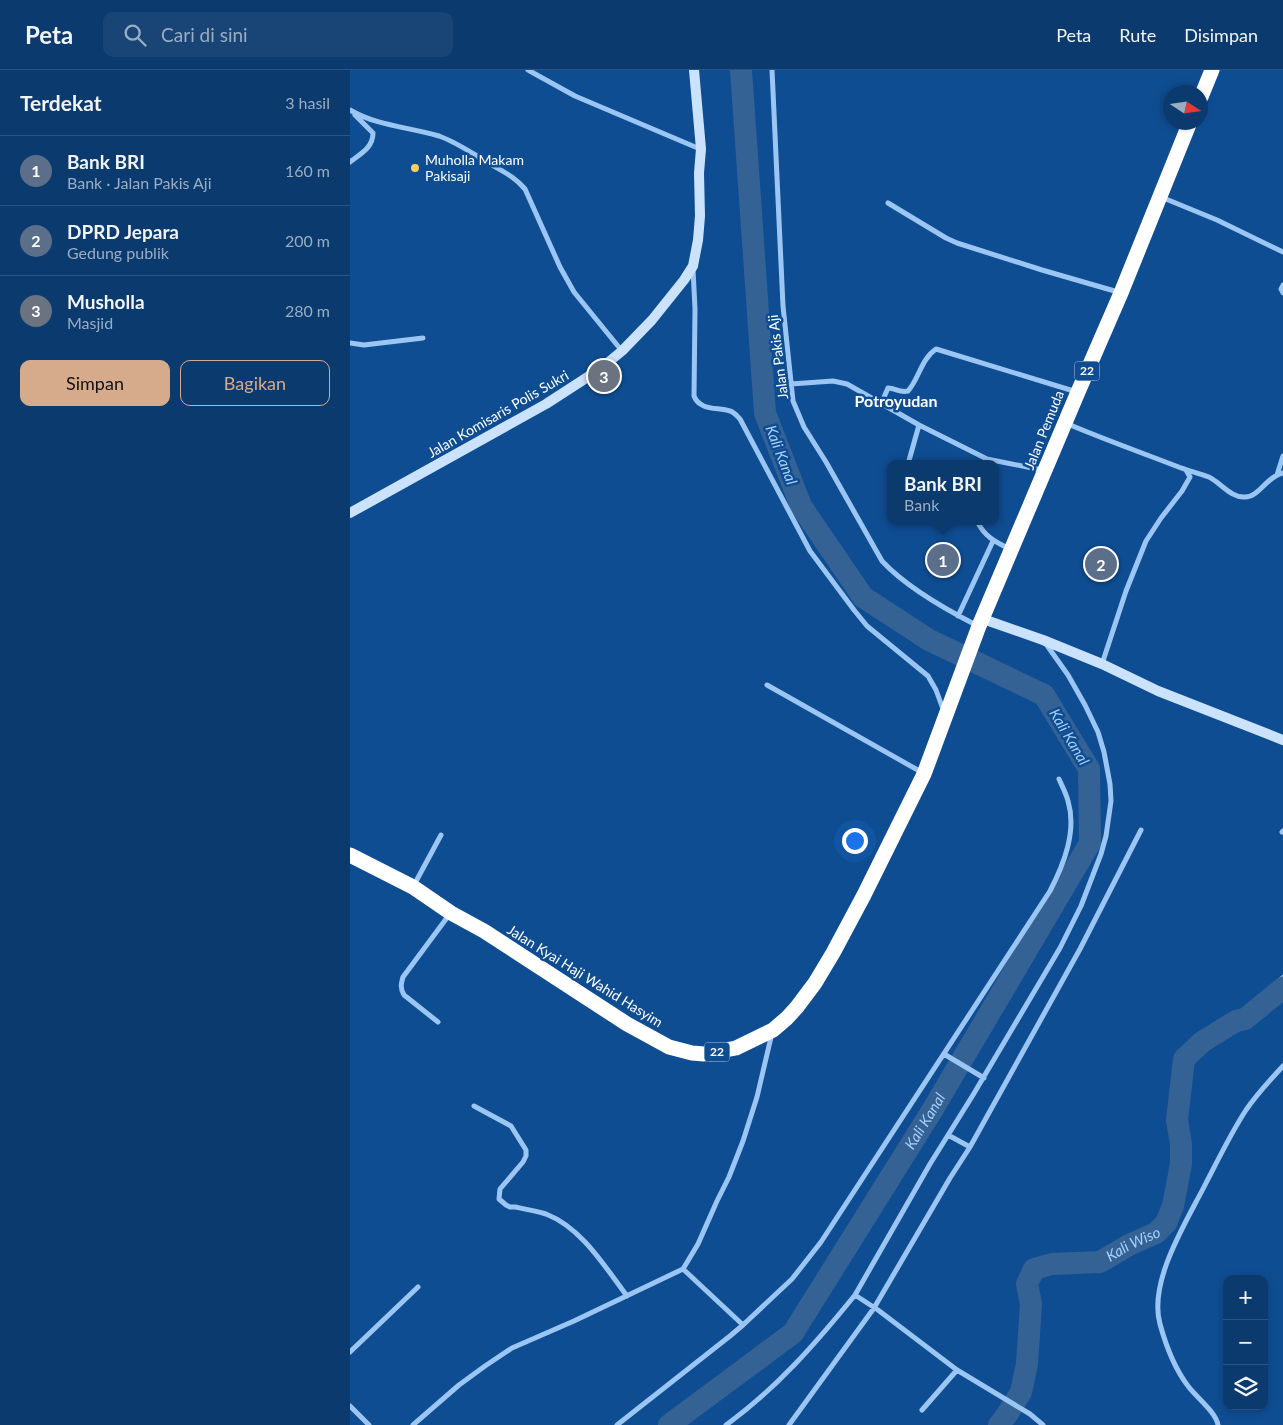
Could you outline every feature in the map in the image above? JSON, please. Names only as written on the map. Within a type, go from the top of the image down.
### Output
[{"type":"highway","points":[[1206,85],[1212,70]]},
{"type":"highway","name":"Jalan Pemuda","points":[[979,628],[1121,293],[1187,130]]},
{"type":"highway","name":"22","points":[[948,709],[979,628]]},
{"type":"highway","name":"Jalan Kyai Haji Wahid Hasyim","points":[[350,855],[413,887],[627,1024],[669,1047],[704,1054],[736,1048],[773,1030],[797,1007],[815,983],[864,895],[924,774],[948,709]]},
{"type":"main road","name":"Jalan Komisaris Polis Sukri","points":[[350,513],[546,404],[600,369],[622,351],[652,320],[684,280],[693,266],[700,216],[699,173],[701,149],[694,70]]},
{"type":"main road","points":[[979,628],[1043,640],[1102,664],[1158,691],[1283,740]]},
{"type":"street","points":[[528,70],[575,96],[701,149]]},
{"type":"street","name":"Jalan Pakis Aji","points":[[772,70],[783,306],[795,406],[804,427],[882,561],[904,582],[979,628]]},
{"type":"street","points":[[350,162],[366,150],[373,137],[373,133],[351,110]]},
{"type":"street","points":[[351,110],[364,118],[441,137],[468,150],[517,180],[524,189],[560,267],[574,292],[622,351]]},
{"type":"street","points":[[1160,196],[1283,252]]},
{"type":"street","points":[[888,203],[956,243],[1121,293]]},
{"type":"street","points":[[693,266],[695,309],[694,396],[696,402],[708,408],[730,411],[736,414],[810,551],[867,626],[928,676],[948,709]]},
{"type":"street","points":[[1283,285],[1281,289],[1283,293]]},
{"type":"street","points":[[350,343],[364,345],[422,338]]},
{"type":"street","points":[[881,404],[888,388],[900,392],[908,391],[914,384],[925,360],[936,348],[1078,392]]},
{"type":"street","points":[[791,384],[832,381],[847,384],[984,460]]},
{"type":"street","points":[[1065,423],[1207,477],[1242,497],[1252,496],[1269,480],[1283,473]]},
{"type":"street","points":[[909,460],[919,425]]},
{"type":"street","points":[[1277,475],[1283,456]]},
{"type":"street","points":[[999,463],[1045,470]]},
{"type":"street","points":[[1102,664],[1126,591],[1146,540],[1189,480],[1190,477],[1186,470]]},
{"type":"street","points":[[979,525],[993,541],[1012,550]]},
{"type":"street","points":[[958,616],[993,541]]},
{"type":"street","points":[[726,1425],[740,1415],[792,1368],[823,1334],[854,1295],[930,1164],[1049,968],[1081,906],[1106,836],[1109,817],[1110,784],[1098,732],[1068,675],[1043,640]]},
{"type":"street","points":[[767,684],[924,774]]},
{"type":"street","points":[[617,1425],[743,1325],[792,1279],[821,1242],[1050,891],[1059,874],[1069,842],[1071,814],[1068,800],[1059,779]]},
{"type":"street","points":[[789,1425],[876,1309],[950,1178],[970,1147],[1080,949],[1141,830]]},
{"type":"street","points":[[413,887],[441,835]]},
{"type":"street","points":[[438,1022],[404,995],[401,984],[403,977],[451,913]]},
{"type":"street","points":[[412,1425],[459,1385],[512,1348],[683,1269],[698,1244],[729,1177],[743,1141],[757,1097],[773,1030]]},
{"type":"street","points":[[944,1054],[983,1077]]},
{"type":"street","points":[[1218,1425],[1213,1415],[1188,1386],[1175,1364],[1160,1323],[1157,1306],[1170,1252],[1231,1135],[1247,1109],[1283,1066]]},
{"type":"street","points":[[474,1106],[511,1126],[526,1150],[523,1162],[500,1189],[499,1198],[510,1207],[546,1215],[570,1228],[586,1242],[628,1296]]},
{"type":"street","points":[[948,1135],[970,1147]]},
{"type":"street","points":[[683,1269],[743,1325]]},
{"type":"street","points":[[350,1352],[418,1287]]},
{"type":"street","points":[[854,1295],[876,1309],[957,1370],[1030,1414],[1043,1425]]},
{"type":"street","points":[[922,1410],[957,1370]]},
{"type":"street","points":[[350,1406],[369,1425]]},
{"type":"water","points":[[1283,975],[1283,996],[1263,1008],[1251,1020],[1245,1019],[1247,1012],[1256,1000]]},
{"type":"waterway","name":"Kali Kanal","points":[[669,1425],[793,1333],[933,1109],[1090,843],[1089,769],[1044,695],[929,640],[863,597],[801,506],[765,413],[741,70]]},
{"type":"waterway","name":"Kali Wiso","points":[[999,1425],[1021,1392],[1027,1364],[1031,1304],[1027,1284],[1034,1269],[1052,1264],[1100,1262],[1129,1245],[1156,1233],[1166,1223],[1173,1206],[1181,1164],[1181,1144],[1177,1120],[1184,1059],[1202,1042],[1236,1021],[1245,1019],[1283,988]]},
{"type":"place","name":"Muholla Makam Pakisaji","points":[[415,168]]},
{"type":"place","name":"Musholla","points":[[604,376]]},
{"type":"place","name":"Bank BRI","points":[[943,560]]},
{"type":"place","name":"DPRD Jepara","points":[[1101,564]]},
{"type":"district","name":"Potroyudan","points":[[896,401]]}]
